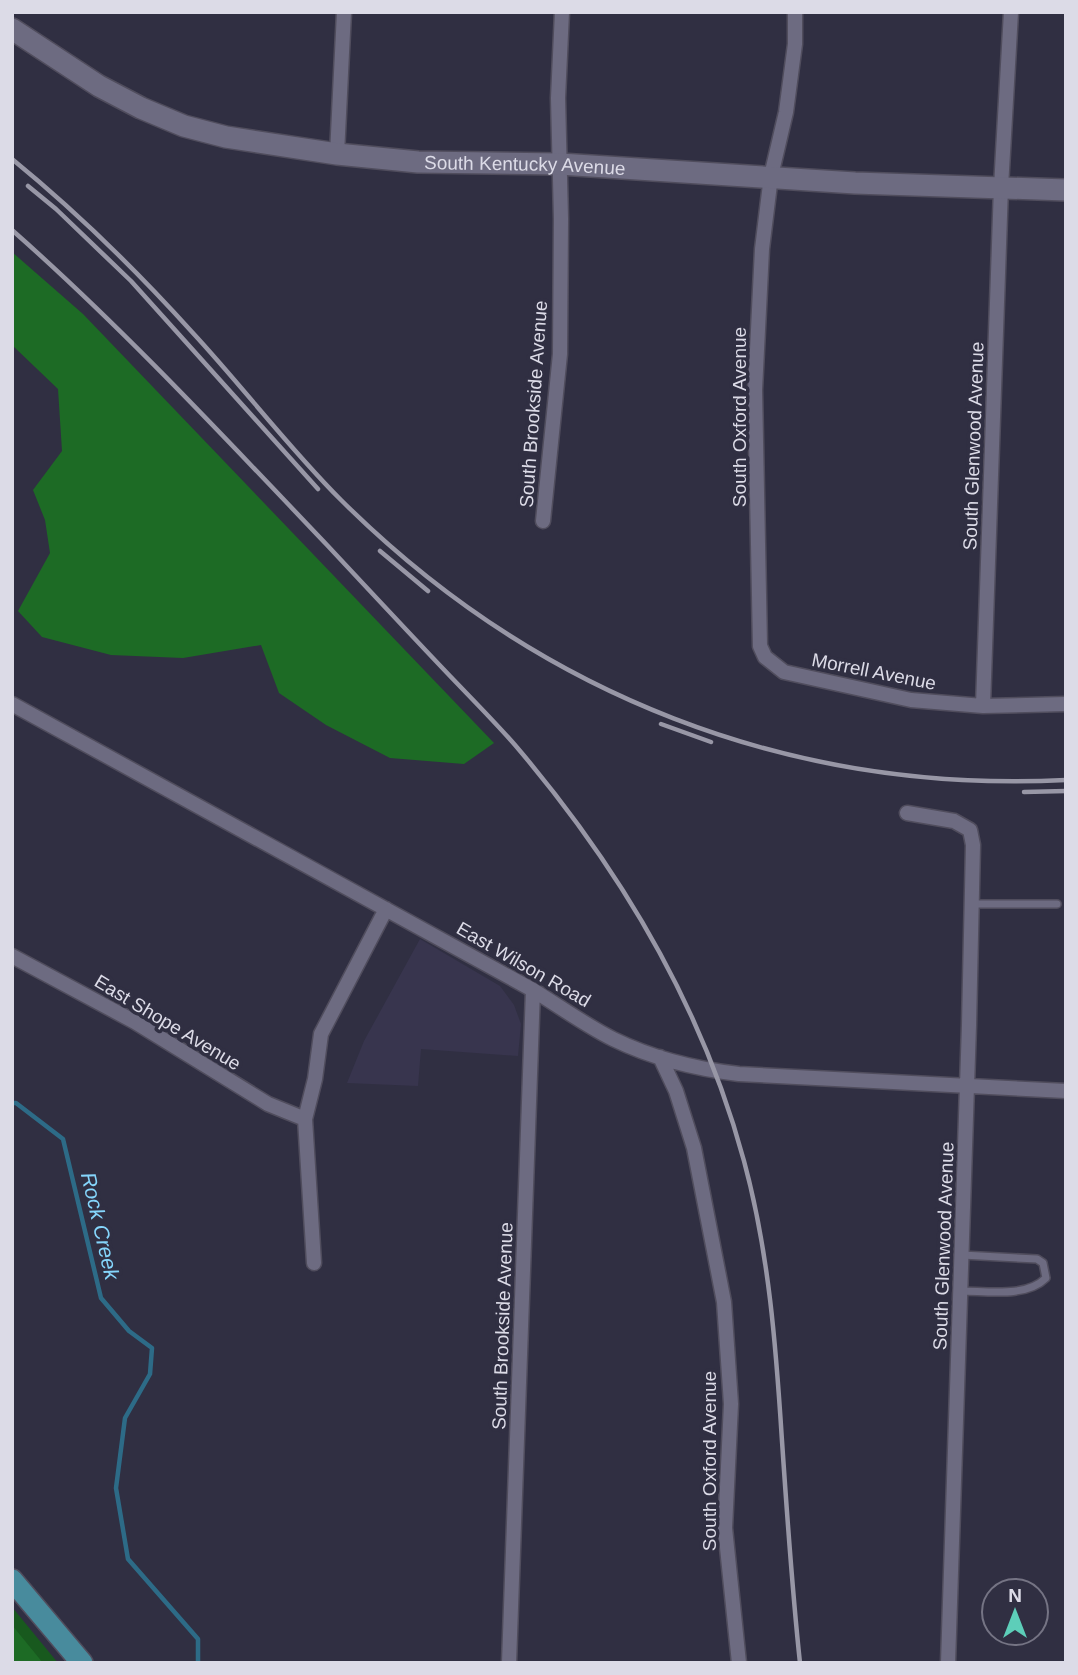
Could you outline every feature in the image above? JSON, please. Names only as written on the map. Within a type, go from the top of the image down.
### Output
[{"type":"main road","points":[[12,1580],[82,1663]]},
{"type":"street","points":[[337,154],[344,12]]},
{"type":"street","name":"South Brookside Avenue","points":[[543,521],[560,354],[558,98],[562,12]]},
{"type":"street","name":"South Oxford Avenue","points":[[765,657],[760,646],[755,390],[762,249],[771,176],[786,112],[795,12]]},
{"type":"street","name":"South Glenwood Avenue","points":[[983,706],[1001,187],[1010,12]]},
{"type":"street","name":"South Kentucky Avenue","points":[[12,29],[99,86],[184,126],[226,137],[337,154],[418,162],[560,164],[855,183],[1066,190]]},
{"type":"street","name":"Morrell Avenue","points":[[765,657],[784,672],[911,701],[983,706],[1066,704]]},
{"type":"street","name":"East Wilson Road","points":[[12,704],[533,990],[613,1039],[660,1057],[693,1067],[739,1074],[1066,1091]]},
{"type":"street","name":"South Glenwood Avenue","points":[[907,813],[954,821],[970,830],[973,845],[948,1663]]},
{"type":"street","points":[[314,1263],[305,1119],[315,1079],[321,1034],[386,909]]},
{"type":"street","name":"East Shope Avenue","points":[[12,956],[135,1022],[268,1104],[305,1119]]},
{"type":"street","name":"South Brookside Avenue","points":[[509,1663],[533,990]]},
{"type":"street","name":"South Oxford Avenue","points":[[660,1057],[676,1091],[694,1148],[724,1302],[731,1404],[725,1528],[739,1663]]},
{"type":"lane","points":[[972,904],[1057,904]]},
{"type":"lane","points":[[961,1292],[1020,1290],[1040,1284],[1046,1278],[1043,1263],[1037,1259],[962,1255]]},
{"type":"shaded area","points":[[420,939],[500,986],[514,1005],[521,1024],[518,1056],[421,1049],[418,1086],[347,1083],[364,1041]]},
{"type":"green space","points":[[12,252],[83,314],[494,743],[464,764],[390,758],[326,725],[279,693],[261,645],[183,658],[111,655],[42,637],[18,611],[50,553],[45,520],[33,490],[62,451],[58,389],[12,345]]},
{"type":"green space","points":[[12,1607],[58,1663],[12,1663]]},
{"type":"green space","points":[[12,1625],[43,1663],[12,1663]]},
{"type":"waterway","name":"Rock Creek","points":[[12,1103],[16,1103],[63,1139],[101,1298],[129,1331],[152,1348],[150,1374],[125,1418],[116,1488],[128,1559],[198,1639],[198,1663]]},
{"type":"railway","points":[[12,159],[83,221],[149,286],[341,500],[417,569],[498,628],[584,678],[673,718],[767,749],[864,770],[964,780],[1066,780]]},
{"type":"railway","points":[[28,186],[131,281],[318,489]]},
{"type":"railway","points":[[12,230],[173,384],[507,736],[589,840],[653,940],[681,993],[726,1103],[744,1161],[760,1230],[774,1335],[800,1663]]},
{"type":"railway","points":[[380,551],[428,591]]},
{"type":"railway","points":[[661,724],[711,742]]},
{"type":"railway","points":[[1024,792],[1066,791]]}]
